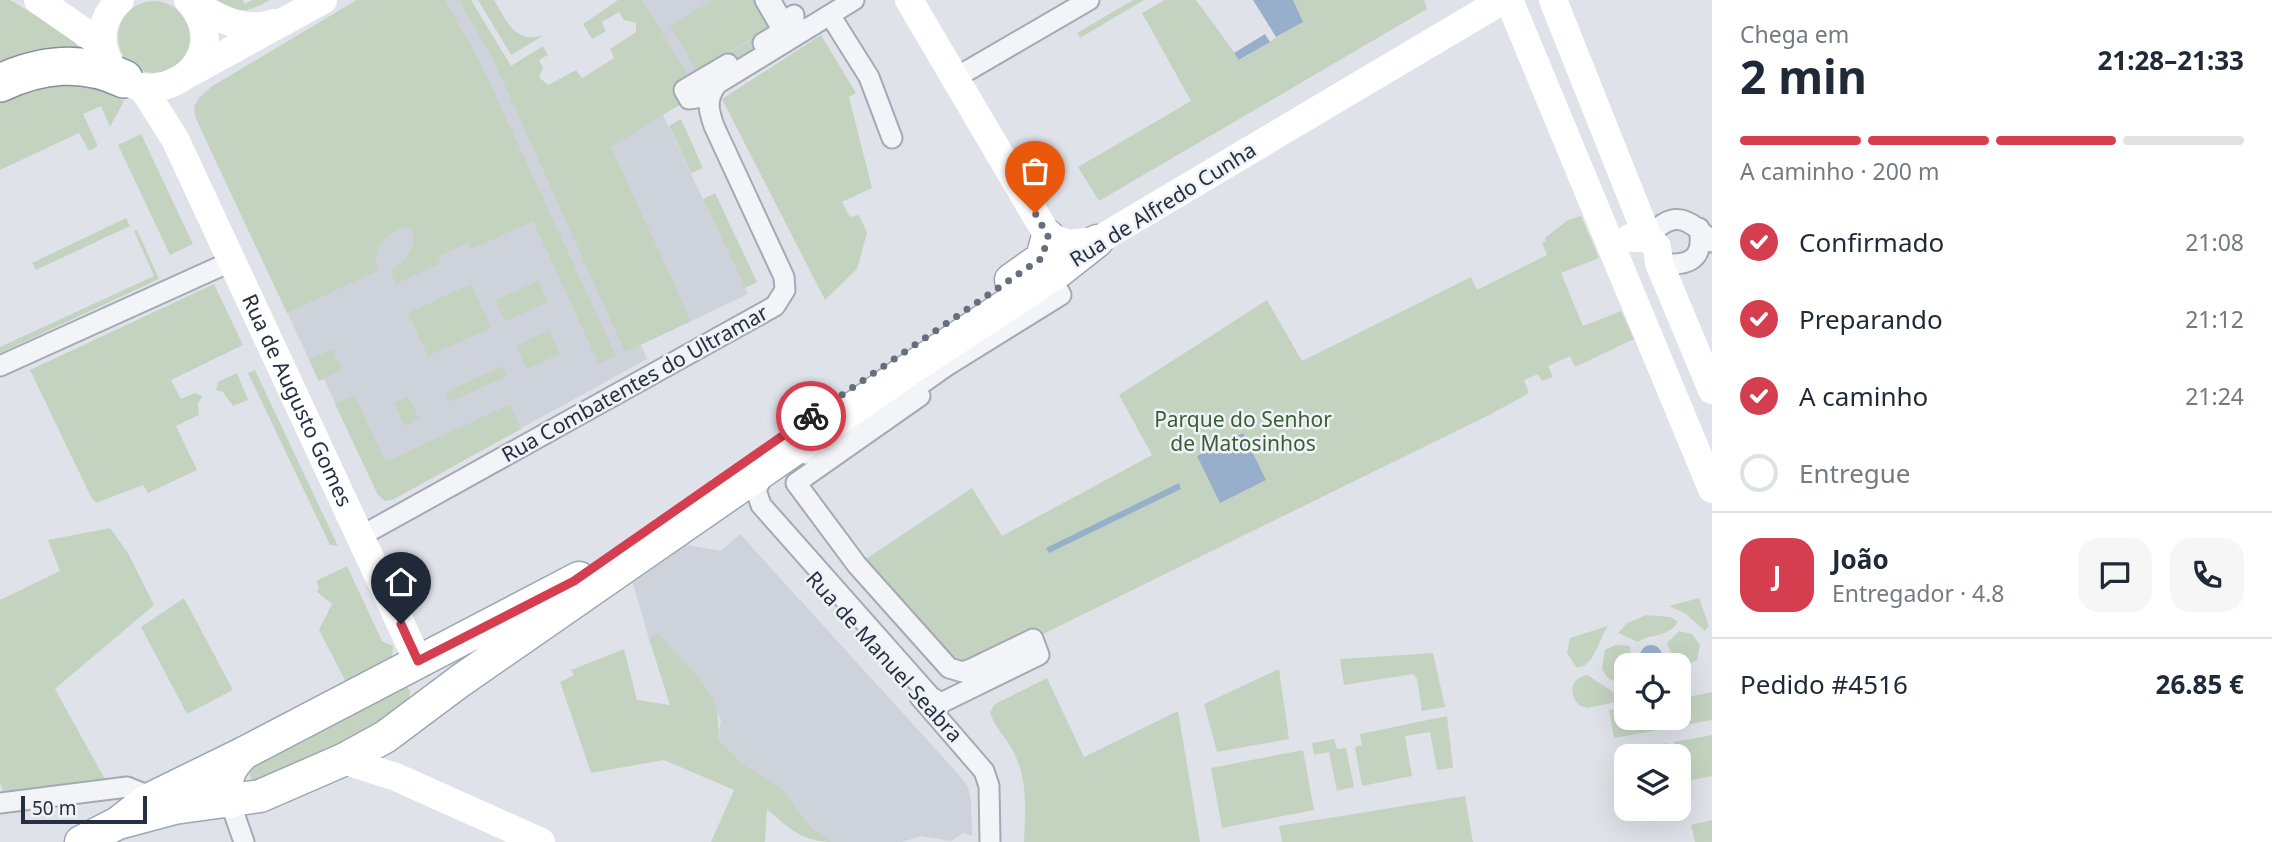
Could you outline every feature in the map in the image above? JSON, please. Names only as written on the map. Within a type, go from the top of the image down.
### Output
[{"type":"highway","points":[[0,83],[28,72],[68,66],[103,69],[133,83]]},
{"type":"main road","points":[[38,0],[58,8],[76,10],[116,4]]},
{"type":"main road","points":[[38,0],[103,45],[106,19],[116,4]]},
{"type":"main road","points":[[188,0],[224,21],[251,26],[266,26],[311,7]]},
{"type":"main road","points":[[175,139],[185,78],[199,61],[204,46],[204,29],[199,14],[188,0]]},
{"type":"main road","points":[[909,0],[1048,236],[1068,244],[1097,241]]},
{"type":"main road","name":"Rua de Alfredo Cunha","points":[[1048,236],[1042,258],[1032,266],[897,356],[574,581],[244,753],[228,772],[225,783],[230,803],[260,796],[343,760],[385,737],[460,681],[995,310],[1059,271],[1097,241],[1503,0]]},
{"type":"main road","points":[[1509,0],[1712,489]]},
{"type":"main road","points":[[1553,0],[1653,251],[1712,390]]},
{"type":"main road","points":[[133,83],[169,86],[311,7]]},
{"type":"main road","name":"Rua de Augusto Gomes","points":[[103,45],[107,58],[133,83],[175,139],[418,661]]},
{"type":"main road","points":[[1620,267],[1622,243],[1634,236],[1653,251]]},
{"type":"main road","points":[[418,661],[428,683],[419,714]]},
{"type":"main road","points":[[385,737],[387,762],[396,777]]},
{"type":"main road","points":[[81,842],[118,823],[146,801],[244,753]]},
{"type":"main road","points":[[343,760],[396,777],[533,840]]},
{"type":"main road","points":[[118,823],[174,808],[230,803]]},
{"type":"street","points":[[765,0],[783,31],[684,90],[689,99],[702,97],[714,78],[794,29],[794,15],[783,22],[770,0]]},
{"type":"street","name":"Rua Combatentes do Ultramar","points":[[360,536],[775,306],[785,290],[780,264],[708,108],[710,93],[717,84],[854,0]]},
{"type":"street","points":[[955,78],[1089,0]]},
{"type":"street","points":[[830,15],[869,77],[892,138]]},
{"type":"street","points":[[1680,219],[1708,230],[1694,257],[1678,264],[1653,251],[1658,226],[1669,220],[1680,219]]},
{"type":"street","points":[[0,366],[232,261]]},
{"type":"street","points":[[1053,280],[1061,295],[945,367],[914,389],[919,397],[796,483],[857,565],[950,668],[963,672],[1033,639],[1039,655],[946,702],[936,701],[761,505],[756,490],[762,478],[803,450],[806,454],[907,384],[905,381],[919,371],[921,374],[1027,303],[1025,299],[1053,280]]},
{"type":"street","name":"Rua de Manuel Seabra","points":[[736,490],[977,761],[989,786],[990,842]]},
{"type":"street","points":[[0,803],[128,787],[142,793],[146,801]]},
{"type":"street","points":[[230,803],[240,841]]},
{"type":"shaded area","points":[[357,0],[465,0],[568,172],[663,115],[748,294],[641,345],[647,359],[389,501],[378,495],[324,379],[319,381],[194,112],[198,98],[211,87]]},
{"type":"shaded area","points":[[636,0],[765,0],[783,31],[688,87]]},
{"type":"shaded area","points":[[740,534],[961,777],[968,787],[971,802],[972,836],[963,833],[951,841],[921,836],[902,842],[832,842],[812,828],[782,789],[741,763],[718,739],[721,719],[658,635],[649,639],[633,583],[687,545],[721,551]]},
{"type":"green space","points":[[0,0],[10,0],[69,35],[80,49],[0,69]]},
{"type":"green space","points":[[215,0],[242,0],[245,4],[252,0],[270,0],[249,9],[236,10]]},
{"type":"green space","points":[[357,0],[445,0],[481,64],[616,356],[599,364],[533,221],[471,249],[468,243],[438,256],[441,263],[396,284],[390,271],[406,258],[413,241],[409,228],[396,231],[386,238],[379,248],[375,261],[379,270],[287,313],[196,119],[194,106],[211,87]]},
{"type":"green space","points":[[459,0],[471,0],[511,66],[543,46],[548,55],[539,60],[543,68],[539,77],[548,85],[576,70],[582,78],[614,58],[610,49],[636,32],[636,23],[624,20],[619,12],[602,22],[606,31],[592,39],[583,24],[618,0],[642,0],[689,77],[779,24],[783,31],[684,90],[689,99],[611,147],[691,321],[625,352],[494,61]]},
{"type":"green space","points":[[478,0],[494,0],[508,23],[519,34],[526,37],[544,35],[511,55]]},
{"type":"green space","points":[[713,0],[755,0],[771,26],[697,71],[670,26]]},
{"type":"green space","points":[[1133,0],[1144,0],[1080,38],[1077,33]]},
{"type":"green space","points":[[1165,0],[1196,0],[1240,60],[1302,22],[1293,0],[1424,0],[1427,9],[1099,201],[1078,167],[1191,101],[1142,13]]},
{"type":"green space","points":[[154,1],[174,7],[184,17],[190,37],[184,57],[174,67],[154,73],[134,67],[124,57],[118,37],[124,17],[134,7]]},
{"type":"green space","points":[[821,35],[856,93],[849,97],[872,188],[842,202],[850,217],[859,215],[867,233],[857,269],[825,300],[722,99]]},
{"type":"green space","points":[[50,82],[101,87],[124,101],[110,127],[101,106],[83,114],[98,146],[89,151],[79,133],[0,170],[0,101],[16,92]]},
{"type":"green space","points":[[681,119],[703,168],[691,173],[669,126]]},
{"type":"green space","points":[[141,134],[193,244],[170,255],[118,145]]},
{"type":"green space","points":[[715,193],[757,282],[745,288],[703,199]]},
{"type":"green space","name":"Parque do Senhor de Matosinhos","points":[[1581,216],[1599,258],[1561,273],[1583,326],[1621,311],[1634,339],[1575,367],[1570,356],[1548,366],[1553,377],[1542,381],[1538,374],[1524,380],[1529,393],[1491,414],[1033,639],[963,672],[857,565],[972,488],[1002,536],[1152,455],[1119,395],[1267,300],[1302,361],[1471,277],[1477,290],[1547,255],[1542,243],[1546,241],[1545,238],[1568,220]]},
{"type":"green space","points":[[126,218],[130,226],[36,270],[32,263]]},
{"type":"green space","points":[[137,230],[159,279],[0,353],[0,347],[154,276],[134,231]]},
{"type":"green space","points":[[538,281],[548,302],[505,321],[495,301]]},
{"type":"green space","points":[[214,284],[243,345],[171,380],[181,399],[195,393],[202,396],[198,404],[199,415],[176,426],[197,470],[148,493],[143,485],[96,503],[30,370]]},
{"type":"green space","points":[[471,284],[491,328],[428,356],[408,313]]},
{"type":"green space","points":[[549,330],[560,354],[527,369],[516,346]]},
{"type":"green space","points":[[332,349],[342,370],[319,381],[309,360]]},
{"type":"green space","points":[[503,366],[507,376],[450,402],[446,392]]},
{"type":"green space","points":[[255,370],[338,546],[330,545],[248,373]]},
{"type":"green space","points":[[237,373],[248,400],[233,406],[223,392],[216,390],[218,382]]},
{"type":"green space","points":[[354,395],[386,462],[510,404],[521,429],[394,499],[385,501],[378,495],[335,404]]},
{"type":"green space","points":[[408,396],[419,418],[405,426],[394,403]]},
{"type":"green space","points":[[110,528],[128,553],[154,605],[55,689],[106,781],[7,801],[0,783],[0,600],[60,571],[48,540]]},
{"type":"green space","points":[[347,566],[382,641],[393,646],[392,658],[348,686],[319,630],[332,604],[317,592],[319,587],[316,581]]},
{"type":"green space","points":[[184,598],[233,690],[187,714],[141,627]]},
{"type":"green space","points":[[1699,598],[1709,626],[1705,631],[1686,614],[1669,606]]},
{"type":"green space","points":[[1647,615],[1671,617],[1678,622],[1669,631],[1638,642],[1618,633],[1627,623]]},
{"type":"green space","points":[[1608,626],[1591,659],[1576,667],[1567,653],[1570,638]]},
{"type":"green space","points":[[1679,631],[1692,634],[1700,645],[1697,660],[1691,664],[1691,653],[1671,653],[1667,643]]},
{"type":"green space","points":[[658,634],[702,681],[710,694],[718,722],[718,739],[741,763],[782,789],[812,828],[832,842],[804,837],[767,809],[765,842],[711,842],[734,790],[664,760],[591,773],[560,682],[574,675],[571,670],[624,649],[637,700],[670,705],[649,639]]},
{"type":"green space","points":[[1615,645],[1630,646],[1631,653],[1614,653],[1614,681],[1602,668],[1605,650]]},
{"type":"green space","points":[[1433,653],[1445,707],[1422,711],[1417,679],[1413,674],[1344,685],[1340,659]]},
{"type":"green space","points":[[1279,669],[1289,739],[1217,752],[1204,704]]},
{"type":"green space","points":[[1587,675],[1614,692],[1614,703],[1588,708],[1580,706],[1572,692],[1574,683]]},
{"type":"green space","points":[[1047,678],[1084,757],[1178,711],[1200,842],[1024,842],[1025,798],[1022,776],[1012,749],[990,712],[995,704]]},
{"type":"green space","points":[[405,686],[410,690],[409,702],[345,745],[253,783],[248,771],[253,764]]},
{"type":"green space","points":[[1712,692],[1712,720],[1691,724],[1691,696]]},
{"type":"green space","points":[[1614,709],[1614,730],[1658,730],[1614,738],[1609,710]]},
{"type":"green space","points":[[1447,716],[1453,768],[1437,770],[1430,732],[1405,736],[1412,776],[1362,786],[1355,747],[1362,745],[1360,734]]},
{"type":"green space","points":[[1712,735],[1712,776],[1691,780],[1691,744],[1674,742]]},
{"type":"green space","points":[[1334,739],[1337,749],[1346,748],[1354,787],[1337,791],[1329,752],[1314,755],[1312,743]]},
{"type":"green space","points":[[1303,750],[1314,810],[1222,828],[1211,768]]},
{"type":"green space","points":[[1465,796],[1473,842],[1282,842],[1279,826]]},
{"type":"green space","points":[[1712,820],[1712,842],[1695,842],[1691,825]]},
{"type":"water","points":[[1253,0],[1293,0],[1303,22],[1276,37]]},
{"type":"water","points":[[1265,34],[1270,42],[1239,60],[1234,53]]},
{"type":"water","points":[[1243,433],[1266,480],[1220,503],[1197,456]]},
{"type":"water","points":[[1179,483],[1181,489],[1049,553],[1046,548]]},
{"type":"water","points":[[1651,645],[1659,648],[1661,652],[1641,653],[1643,648]]},
{"type":"way so far","points":[[811,416],[1042,258],[1048,247],[1048,236],[1035,213]]},
{"type":"route","points":[[401,624],[418,661],[538,601],[574,581],[811,416]]}]
